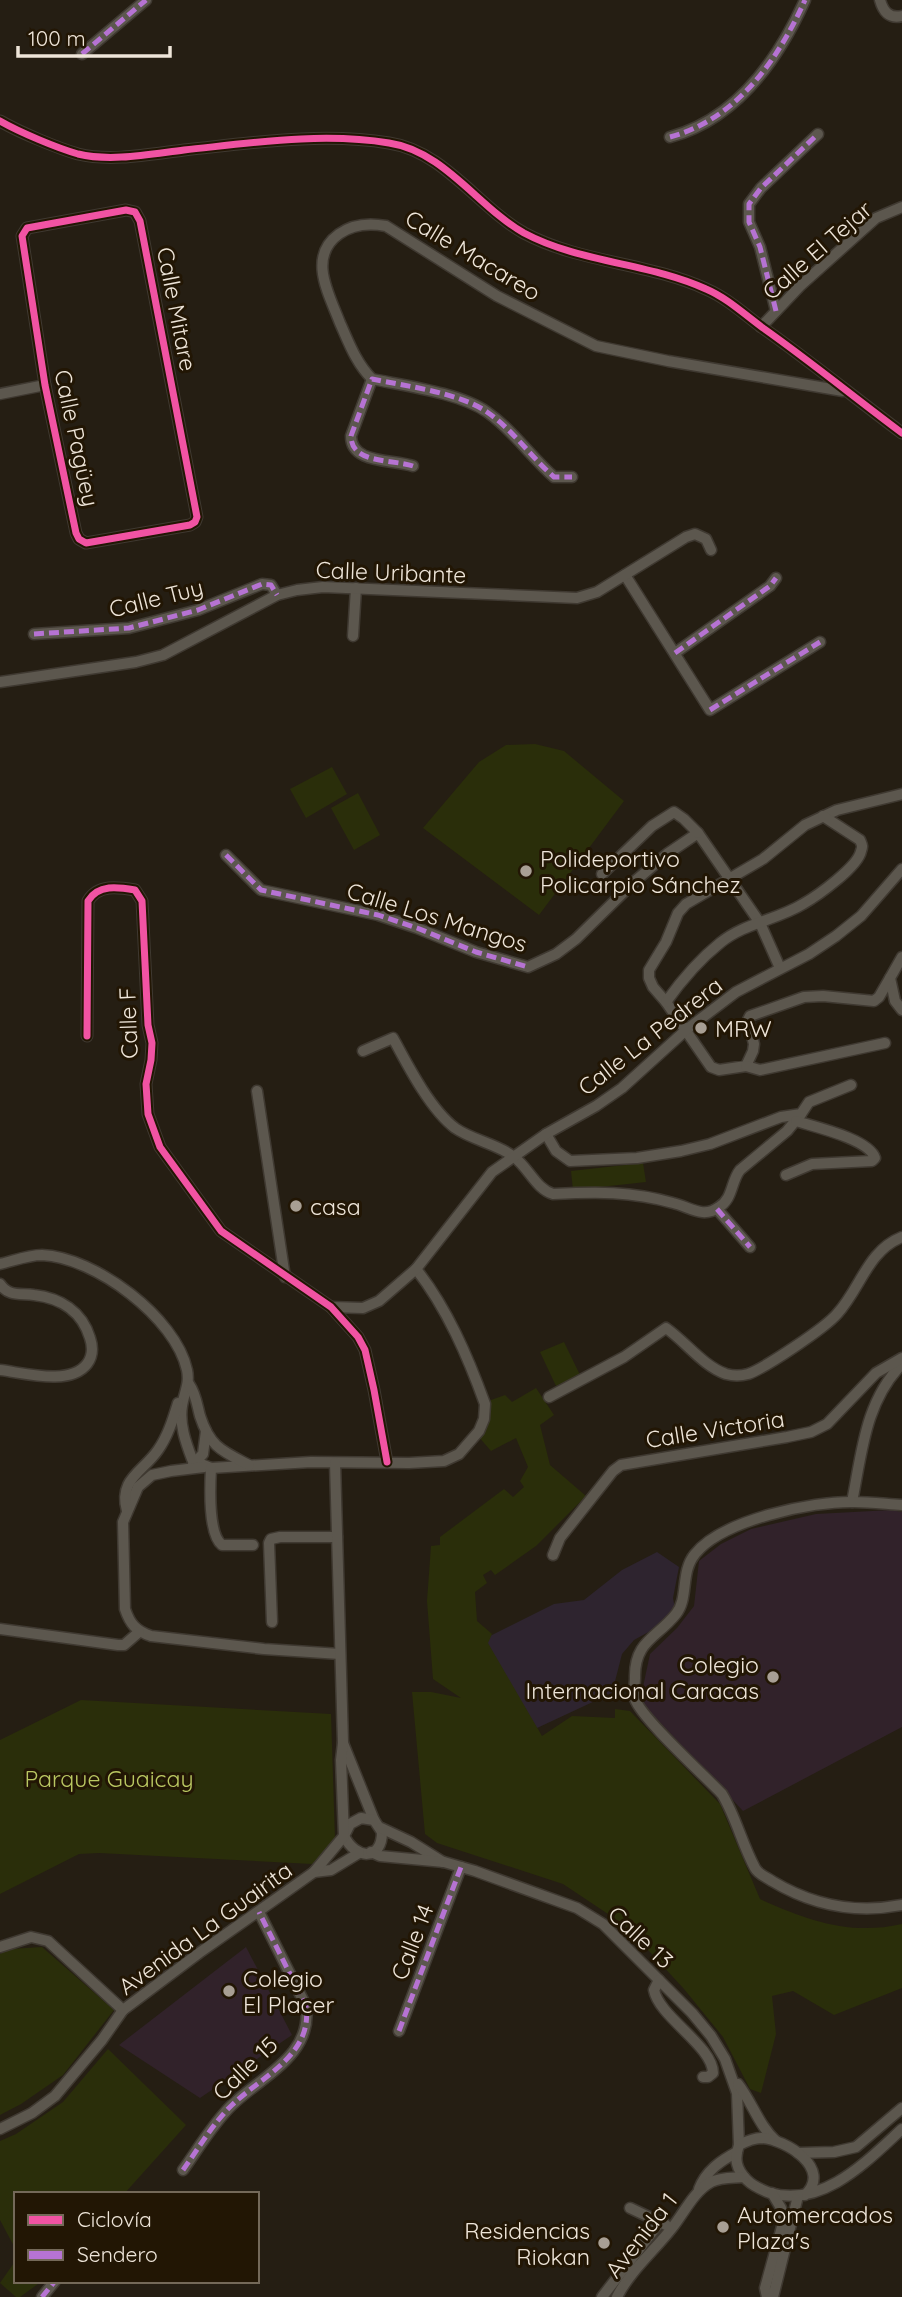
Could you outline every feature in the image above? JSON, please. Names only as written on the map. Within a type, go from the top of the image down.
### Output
[{"type":"street","points":[[82,54],[146,0]]},
{"type":"street","points":[[670,136],[699,127],[723,112],[750,88],[780,49],[805,0]]},
{"type":"street","points":[[880,0],[883,10],[890,16],[902,16]]},
{"type":"street","points":[[0,121],[78,154],[96,156],[277,141],[340,139],[393,143],[434,162],[508,223],[526,234],[614,264],[706,289],[738,308],[902,433]]},
{"type":"street","points":[[776,311],[760,247],[749,222],[749,204],[761,188],[818,134]]},
{"type":"street","name":"Calle El Tejar","points":[[761,327],[800,286],[876,218],[902,207]]},
{"type":"street","name":"Calle Mitare","points":[[27,228],[126,210],[135,212],[140,221],[197,517],[195,522]]},
{"type":"street","name":"Calle Macareo","points":[[372,379],[356,360],[325,285],[322,265],[328,245],[336,237],[346,230],[367,224],[386,226],[497,296],[596,346],[847,391]]},
{"type":"street","name":"Calle Pagüey","points":[[27,228],[22,236],[45,385],[79,539],[86,542],[190,526],[195,522]]},
{"type":"street","points":[[413,466],[361,456],[351,443],[351,436],[372,379],[468,401],[503,426],[554,477],[572,477]]},
{"type":"street","name":"Calle Pagüey","points":[[0,394],[45,385]]},
{"type":"street","name":"Calle Uribante","points":[[0,682],[136,662],[163,655],[277,595],[307,588],[576,598],[597,593],[686,537],[695,534],[706,539],[711,550]]},
{"type":"street","points":[[625,575],[710,710],[820,642]]},
{"type":"street","points":[[675,653],[770,586],[776,578]]},
{"type":"street","name":"Calle Tuy","points":[[34,634],[129,628],[198,610],[262,584],[271,585],[277,595]]},
{"type":"street","points":[[353,636],[356,588]]},
{"type":"street","points":[[885,1043],[760,1070],[746,1066],[719,1070],[713,1068],[653,987],[649,970],[686,904],[763,859],[805,825],[837,810],[902,794]]},
{"type":"street","points":[[603,874],[652,825],[674,812],[698,834],[761,923],[780,968]]},
{"type":"street","points":[[666,1002],[720,942],[802,905],[842,874],[861,853],[860,840],[823,816]]},
{"type":"street","name":"Calle Los Mangos","points":[[226,855],[261,890],[378,915],[476,952],[528,967],[556,954],[576,939],[635,881],[667,854],[698,834]]},
{"type":"street","name":"Calle La Pedrera","points":[[331,1307],[363,1308],[379,1301],[416,1269],[492,1172],[513,1155],[622,1088],[686,1030],[736,992],[809,954],[861,916],[902,869]]},
{"type":"street","name":"Calle F","points":[[87,1036],[88,901],[97,891],[114,886],[135,890],[142,901],[148,1024],[152,1043],[146,1084],[148,1114],[160,1147],[221,1231],[331,1307],[359,1337],[365,1350],[374,1390],[387,1462]]},
{"type":"street","points":[[746,1066],[753,1048],[748,1020],[750,1016],[808,996],[872,1001],[878,999],[902,957]]},
{"type":"street","points":[[890,978],[895,1001],[902,1010]]},
{"type":"street","points":[[363,1051],[393,1038],[435,1107],[446,1120],[457,1129],[513,1155],[544,1190],[551,1194],[629,1193],[675,1203],[702,1213],[717,1209],[726,1202],[740,1170],[799,1117],[808,1102],[851,1085]]},
{"type":"street","points":[[257,1091],[285,1277]]},
{"type":"street","points":[[546,1134],[556,1151],[568,1160],[611,1160],[663,1155],[694,1148],[724,1140],[781,1117],[799,1117],[870,1149],[875,1158],[872,1161],[842,1164],[813,1164],[786,1175]]},
{"type":"street","points":[[717,1209],[750,1247]]},
{"type":"street","points":[[549,1397],[624,1357],[666,1328],[722,1372],[739,1375],[755,1371],[834,1317],[874,1256],[886,1244],[902,1237]]},
{"type":"street","points":[[0,1264],[40,1255],[72,1261],[97,1271],[138,1299],[160,1323],[183,1356],[189,1384],[206,1430],[217,1448],[250,1465]]},
{"type":"street","points":[[340,1654],[264,1649],[151,1636],[139,1632],[130,1622],[125,1609],[123,1522],[138,1487],[148,1478],[192,1465],[210,1468],[409,1463],[444,1461],[459,1454],[479,1431],[484,1419],[485,1404],[445,1313],[416,1269]]},
{"type":"street","points":[[0,1284],[8,1293],[45,1297],[71,1308],[85,1325],[92,1342],[87,1364],[73,1375],[60,1377],[0,1370]]},
{"type":"street","points":[[852,1502],[873,1406],[902,1361]]},
{"type":"street","name":"Calle Victoria","points":[[553,1555],[560,1538],[613,1471],[621,1465],[820,1429],[876,1373],[902,1361]]},
{"type":"street","points":[[189,1384],[181,1418],[192,1465]]},
{"type":"street","points":[[127,1511],[124,1495],[126,1488],[163,1442],[179,1399],[189,1384]]},
{"type":"street","points":[[192,1465],[205,1448],[206,1430]]},
{"type":"street","points":[[335,1463],[344,1836],[352,1849],[365,1853],[380,1844],[382,1836],[343,1743]]},
{"type":"street","points":[[210,1468],[215,1538],[222,1545],[253,1545]]},
{"type":"street","points":[[902,1505],[852,1502],[803,1506],[748,1521],[712,1538],[697,1551],[685,1575],[681,1606],[669,1622],[647,1640],[635,1667],[635,1700],[651,1721],[722,1794],[756,1871],[785,1889],[839,1907],[878,1910],[902,1905]]},
{"type":"street","points":[[272,1622],[271,1539],[337,1536]]},
{"type":"street","points":[[0,1629],[118,1645],[124,1645],[139,1632]]},
{"type":"street","name":"Avenida La Guairita","points":[[0,2129],[41,2107],[59,2092],[123,2010],[314,1872],[344,1836],[350,1824],[355,1820],[368,1818],[377,1824]]},
{"type":"street","name":"Calle 13","points":[[377,1824],[444,1862]]},
{"type":"street","name":"Avenida La Guairita","points":[[314,1872],[331,1870],[365,1853]]},
{"type":"street","name":"Calle 13","points":[[365,1853],[444,1862],[461,1867],[519,1885],[577,1908],[603,1924],[711,2036],[766,2132],[778,2142]]},
{"type":"street","name":"Calle 14","points":[[399,2031],[461,1867]]},
{"type":"street","name":"Calle 15","points":[[183,2170],[231,2106],[286,2061],[304,2035],[308,2021],[306,2006],[259,1912]]},
{"type":"street","points":[[0,1947],[31,1937],[48,1941],[123,2010]]},
{"type":"street","points":[[659,1980],[654,1995],[713,2067],[713,2073],[703,2077]]},
{"type":"street","name":"Calle 13","points":[[734,2078],[739,2105],[738,2149]]},
{"type":"street","points":[[797,2153],[834,2152],[856,2147],[902,2108]]},
{"type":"street","points":[[773,2297],[802,2196],[812,2187],[813,2171],[808,2162],[778,2142],[761,2138],[738,2149],[736,2164],[744,2177],[757,2188],[772,2193],[802,2196],[856,2171],[902,2129]]},
{"type":"street","name":"Avenida 1","points":[[696,2196],[712,2168],[738,2149]]},
{"type":"street","name":"Avenida 1","points":[[617,2297],[628,2278],[696,2196],[712,2181],[744,2177]]},
{"type":"street","points":[[766,2297],[765,2288],[783,2222],[781,2208],[772,2193]]},
{"type":"street","points":[[630,2208],[672,2228]]},
{"type":"street","points":[[602,2297],[660,2222]]},
{"type":"street","points":[[42,2297],[53,2283]]},
{"type":"shaded area","name":"Colegio Internacional Caracas","points":[[891,1510],[902,1512],[902,1727],[743,1811],[640,1701],[650,1654],[677,1628],[694,1606],[699,1561],[721,1544],[751,1529],[816,1514]]},
{"type":"shaded area","points":[[657,1552],[679,1567],[673,1598],[675,1609],[654,1629],[634,1640],[622,1654],[612,1693],[522,1735],[462,1650],[554,1604],[584,1600],[622,1570]]},
{"type":"shaded area","name":"Colegio El Placer","points":[[246,1947],[292,2035],[200,2098],[119,2045]]},
{"type":"green space","name":"Polideportivo Policarpio Sánchez","points":[[535,744],[564,751],[624,801],[539,915],[423,828],[479,762],[506,745]]},
{"type":"green space","points":[[332,767],[347,794],[306,818],[290,789]]},
{"type":"green space","points":[[358,793],[380,835],[354,850],[331,808]]},
{"type":"green space","points":[[643,1163],[646,1182],[573,1190],[571,1171]]},
{"type":"green space","points":[[564,1342],[580,1375],[556,1386],[540,1352]]},
{"type":"green space","points":[[536,1388],[554,1415],[540,1425],[550,1465],[586,1496],[536,1546],[495,1575],[491,1570],[483,1575],[487,1583],[475,1592],[477,1621],[492,1634],[488,1643],[542,1736],[572,1716],[615,1718],[615,1709],[630,1711],[720,1804],[760,1899],[829,1924],[864,1928],[902,1924],[902,1988],[834,2015],[793,1991],[772,1996],[776,2034],[761,2093],[750,2089],[723,2037],[684,1989],[626,1926],[563,1884],[437,1843],[425,1834],[412,1692],[431,1692],[461,1698],[433,1679],[427,1601],[431,1546],[440,1545],[440,1537],[504,1489],[513,1497],[524,1487],[520,1481],[528,1467],[516,1438],[491,1451],[478,1436],[486,1424],[491,1400],[505,1395],[512,1402]]},
{"type":"green space","name":"Parque Guaicay","points":[[81,1700],[331,1714],[335,1840],[312,1864],[79,1854],[0,1894],[0,1740]]},
{"type":"green space","points":[[42,1947],[114,2010],[63,2075],[0,2115],[0,1954],[10,1949]]},
{"type":"green space","points":[[108,2049],[186,2125],[126,2192],[14,2192],[14,2246],[0,2220],[0,2141],[16,2134],[63,2102]]},
{"type":"green space","points":[[14,2263],[14,2283],[39,2283],[16,2297],[0,2283]]},
{"type":"marked path","points":[[82,54],[146,0]]},
{"type":"marked path","points":[[670,137],[694,128],[735,102],[768,65],[805,0]]},
{"type":"marked path","points":[[776,311],[760,247],[749,222],[749,204],[761,188],[818,134]]},
{"type":"marked path","points":[[413,466],[365,456],[353,445],[351,436],[372,379],[432,391],[476,405],[505,427],[554,477],[572,477]]},
{"type":"marked path","points":[[675,653],[770,586],[776,578]]},
{"type":"marked path","points":[[34,634],[129,628],[198,610],[262,584],[271,585],[277,595]]},
{"type":"marked path","points":[[710,710],[820,642]]},
{"type":"marked path","points":[[226,855],[261,890],[378,915],[476,952],[528,967]]},
{"type":"marked path","points":[[717,1209],[750,1247]]},
{"type":"marked path","points":[[399,2031],[461,1867]]},
{"type":"marked path","points":[[183,2170],[225,2112],[283,2063],[302,2038],[306,2023],[306,2006],[259,1912]]},
{"type":"marked path","points":[[42,2297],[53,2283]]},
{"type":"cycle path","points":[[0,121],[69,151],[104,157],[261,142],[338,138],[389,143],[409,148],[444,168],[491,209],[524,233],[568,251],[684,280],[721,297],[902,433]]},
{"type":"cycle path","points":[[126,210],[135,212],[140,221],[197,517],[190,525],[86,543],[79,539],[76,533],[45,385],[22,236],[27,228],[126,210]]},
{"type":"cycle path","points":[[87,1036],[88,901],[103,889],[135,890],[142,901],[148,1025],[152,1043],[146,1084],[148,1114],[160,1147],[221,1231],[331,1307],[358,1337],[365,1350],[387,1462]]},
{"type":"place","name":"Polideportivo Policarpio Sánchez","points":[[526,871]]},
{"type":"place","name":"MRW","points":[[701,1028]]},
{"type":"place","name":"casa","points":[[296,1206]]},
{"type":"place","name":"Colegio Internacional Caracas","points":[[773,1677]]},
{"type":"place","name":"Colegio El Placer","points":[[229,1991]]},
{"type":"place","name":"Automercados Plaza's","points":[[723,2227]]},
{"type":"place","name":"Residencias Riokan","points":[[604,2243]]}]
